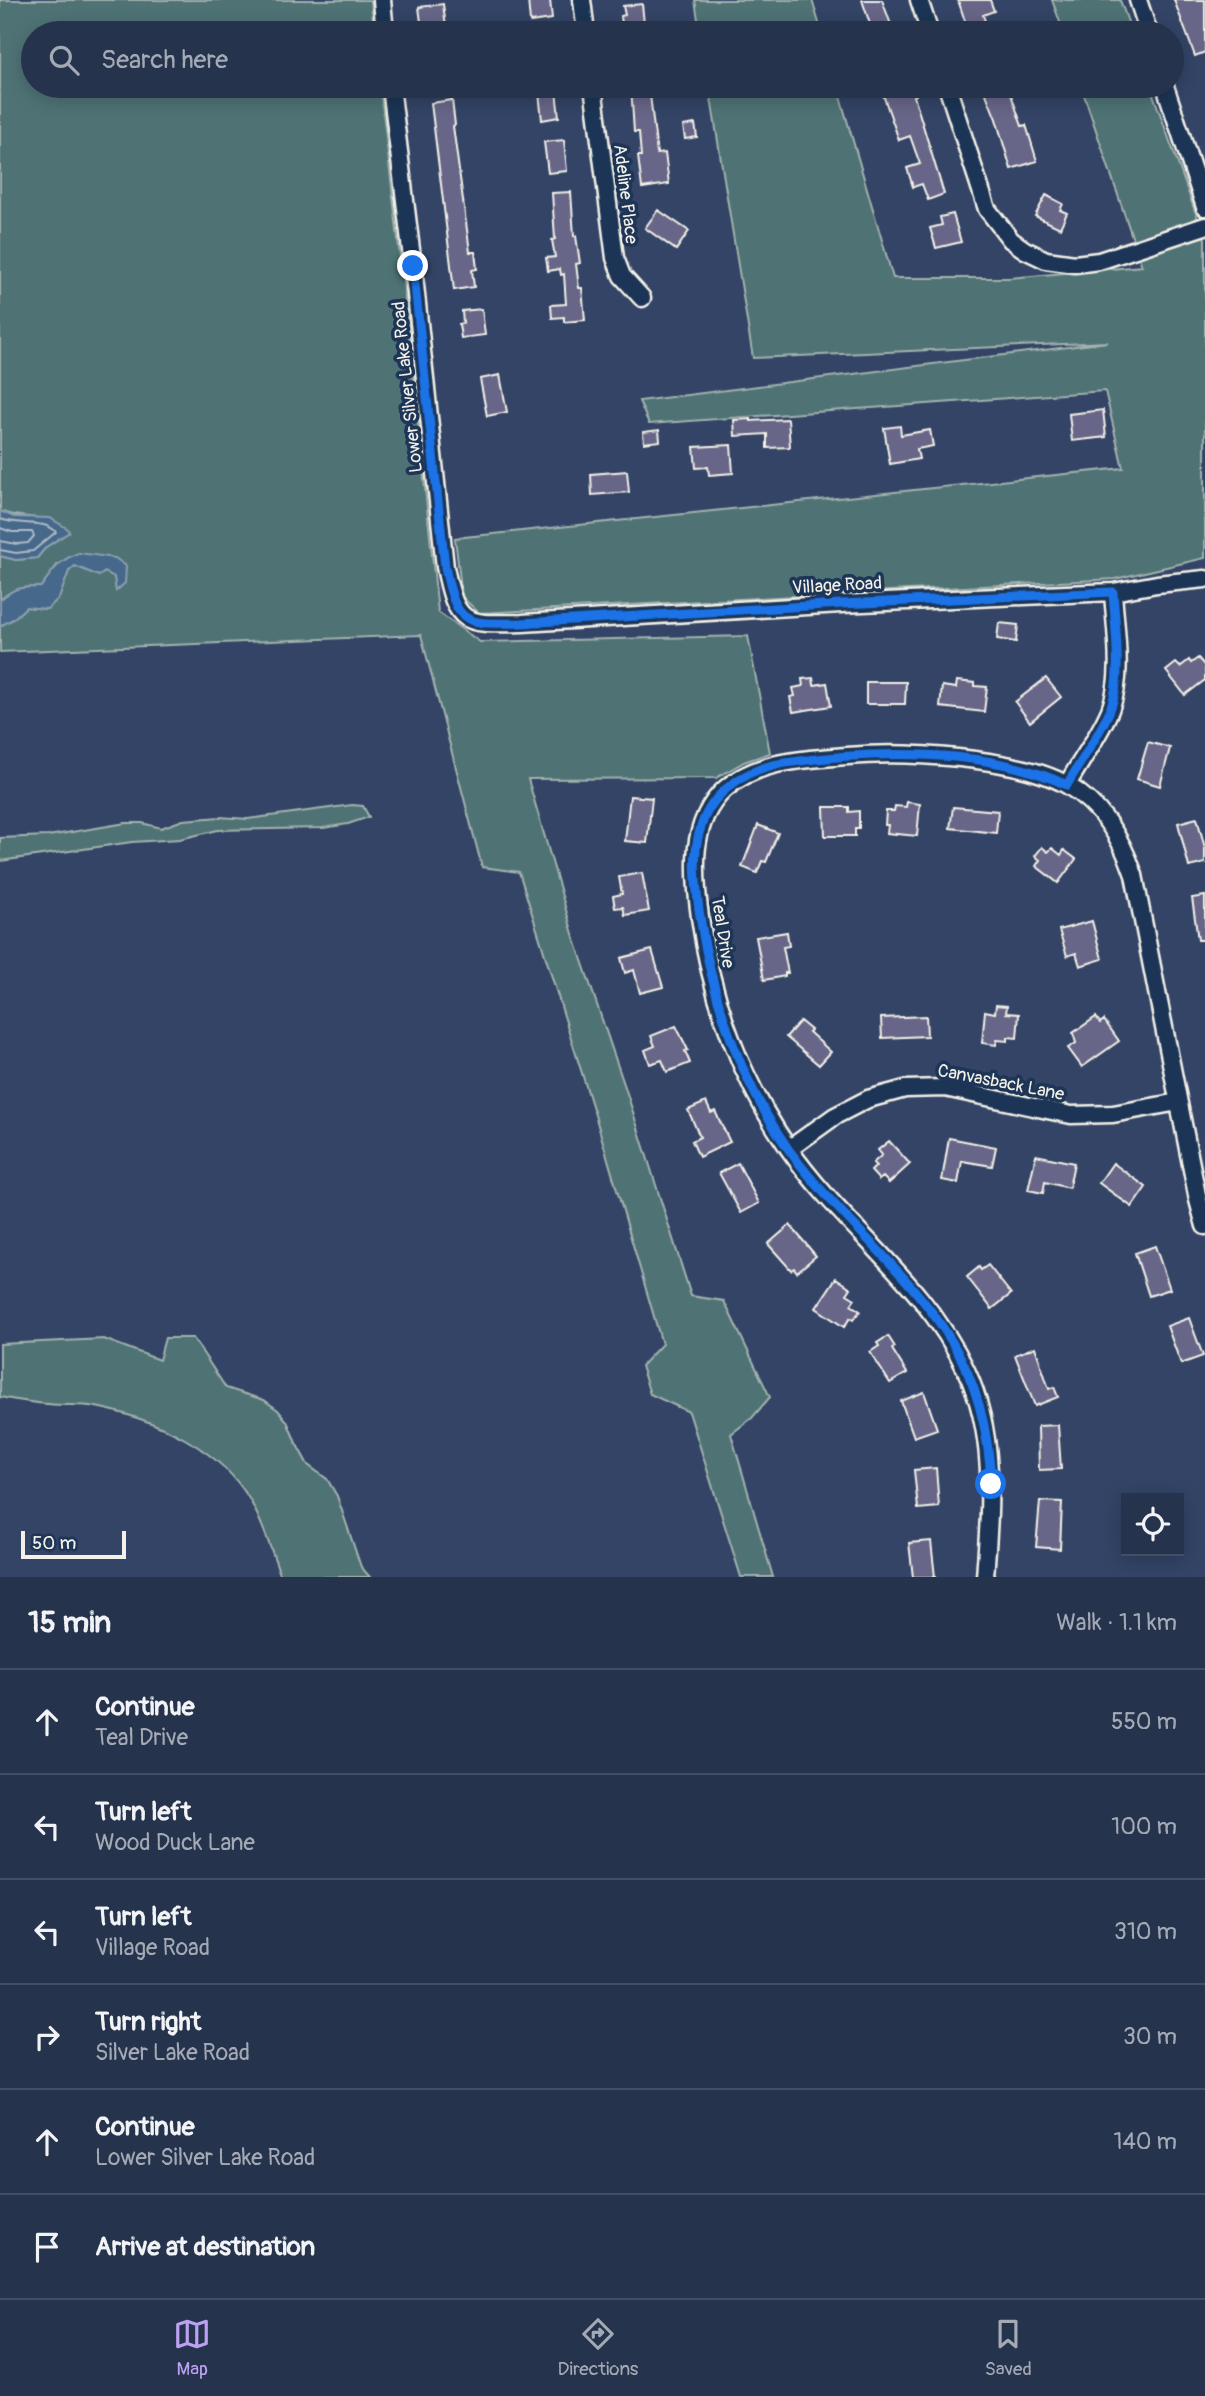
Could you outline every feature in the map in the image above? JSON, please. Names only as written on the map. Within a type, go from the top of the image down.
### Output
[{"type":"street","points":[[382,0],[384,21]]},
{"type":"street","points":[[582,0],[585,21]]},
{"type":"street","points":[[919,0],[926,21]]},
{"type":"street","points":[[1138,0],[1145,21]]},
{"type":"street","name":"Lower Silver Lake Road","points":[[392,98],[445,559],[453,602],[471,622]]},
{"type":"street","name":"Adeline Place","points":[[595,98],[615,258],[622,276],[642,298]]},
{"type":"street","points":[[951,98],[987,209],[1011,240],[1025,250],[1057,263],[1099,261],[1205,226]]},
{"type":"street","points":[[1170,98],[1205,207]]},
{"type":"street","name":"Village Road","points":[[471,622],[522,623],[841,604],[1113,592],[1205,579]]},
{"type":"street","points":[[1067,785],[1111,708],[1115,691],[1116,662],[1113,592]]},
{"type":"street","name":"Teal Drive","points":[[985,1577],[990,1513],[990,1462],[984,1423],[968,1373],[937,1319],[827,1196],[789,1149],[744,1069],[729,1034],[711,976],[697,894],[697,846],[700,830],[707,813],[719,796],[744,776],[779,764],[854,755],[906,754],[996,764],[1037,773],[1067,785],[1090,802],[1118,837],[1134,876],[1205,1226]]},
{"type":"street","name":"Canvasback Lane","points":[[789,1149],[835,1116],[868,1099],[905,1089],[945,1088],[1071,1115],[1113,1114],[1178,1102]]},
{"type":"green space","points":[[0,0],[371,0],[373,21],[21,21],[21,98],[381,98],[438,612],[480,642],[748,636],[770,753],[744,762],[716,778],[528,779],[573,934],[691,1296],[724,1301],[770,1397],[752,1418],[731,1434],[773,1577],[741,1577],[689,1412],[650,1394],[641,1366],[662,1344],[595,1115],[519,872],[482,867],[421,635],[0,652],[0,626],[26,607],[47,609],[59,598],[69,571],[75,566],[99,575],[105,572],[114,576],[116,590],[122,585],[126,566],[101,556],[58,564],[41,587],[19,589],[0,600],[0,556],[16,560],[37,558],[46,547],[69,532],[52,521],[0,511]]},
{"type":"green space","points":[[695,0],[812,0],[818,21],[698,21]]},
{"type":"green space","points":[[1052,0],[1120,0],[1128,21],[1060,21]]},
{"type":"green space","points":[[711,98],[840,98],[893,278],[1009,278],[1142,266],[1085,98],[1154,98],[1205,239],[1205,558],[1115,579],[479,613],[462,597],[455,538],[1123,468],[1105,391],[649,424],[639,401],[1108,342],[753,358]]},
{"type":"green space","points":[[352,805],[363,806],[369,817],[323,828],[218,830],[180,839],[132,842],[0,861],[0,838],[48,836],[126,823],[142,823],[161,828],[183,820],[220,817],[248,819]]},
{"type":"green space","points":[[165,1338],[193,1338],[226,1388],[264,1400],[278,1410],[287,1421],[308,1465],[327,1479],[337,1496],[361,1567],[370,1577],[281,1577],[260,1520],[238,1483],[204,1451],[163,1428],[96,1407],[42,1404],[0,1397],[0,1344],[104,1339],[159,1360]]},
{"type":"water","points":[[0,511],[14,517],[50,518],[69,532],[46,547],[37,558],[16,560],[0,556]]},
{"type":"water","points":[[79,553],[115,558],[126,566],[125,583],[116,591],[114,577],[105,572],[99,576],[75,566],[69,571],[59,598],[47,609],[26,607],[0,626],[0,600],[19,589],[41,587],[62,562]]},
{"type":"building","points":[[528,0],[550,0],[552,19],[530,21]]},
{"type":"building","points":[[862,0],[882,0],[890,21],[869,21]]},
{"type":"building","points":[[958,0],[990,0],[994,11],[983,15],[985,21],[965,21]]},
{"type":"building","points":[[1174,0],[1205,0],[1205,52],[1195,56]]},
{"type":"building","points":[[443,4],[445,21],[421,21],[419,7]]},
{"type":"building","points":[[642,4],[644,21],[622,21],[621,16],[625,15],[623,6]]},
{"type":"building","points":[[540,98],[557,98],[559,117],[542,120]]},
{"type":"building","points":[[632,98],[650,98],[657,154],[665,153],[669,184],[642,188],[638,156],[641,156],[639,132],[634,132]]},
{"type":"building","points":[[884,98],[915,98],[944,194],[928,200],[922,184],[913,187],[907,168],[920,164],[910,136],[899,140]]},
{"type":"building","points":[[988,98],[1012,98],[1022,126],[1026,125],[1037,161],[1011,169]]},
{"type":"building","points":[[452,100],[470,252],[475,252],[477,269],[472,270],[474,287],[454,290],[431,103]]},
{"type":"building","points":[[695,124],[697,137],[685,139],[683,126]]},
{"type":"building","points":[[564,140],[567,171],[548,173],[544,142]]},
{"type":"building","points":[[571,192],[574,236],[580,263],[576,264],[579,288],[582,288],[585,320],[564,322],[564,317],[552,318],[551,305],[566,304],[564,274],[561,275],[560,269],[548,271],[546,258],[555,257],[552,240],[555,239],[552,193]]},
{"type":"building","points":[[1046,195],[1063,204],[1060,210],[1067,213],[1060,228],[1035,216]]},
{"type":"building","points":[[658,210],[689,231],[676,250],[645,228]]},
{"type":"building","points":[[953,214],[961,242],[936,248],[930,228],[942,225],[940,217]]},
{"type":"building","points":[[482,309],[485,335],[461,338],[459,324],[463,323],[462,311]]},
{"type":"building","points":[[500,375],[507,412],[487,416],[480,379]]},
{"type":"building","points":[[1103,410],[1106,437],[1072,441],[1069,414]]},
{"type":"building","points":[[788,419],[790,447],[767,448],[767,434],[735,436],[734,420]]},
{"type":"building","points":[[900,426],[901,435],[930,430],[933,446],[917,449],[919,459],[890,464],[884,428]]},
{"type":"building","points":[[659,430],[660,441],[644,443],[643,432]]},
{"type":"building","points":[[731,445],[733,473],[709,475],[708,467],[696,468],[694,447]]},
{"type":"building","points":[[627,471],[629,492],[592,495],[591,474]]},
{"type":"building","points":[[999,623],[1018,625],[1016,642],[997,639]]},
{"type":"building","points":[[1198,658],[1205,666],[1205,680],[1185,695],[1166,671],[1176,663],[1180,667],[1189,660],[1191,663]]},
{"type":"building","points":[[813,678],[814,685],[827,683],[831,706],[793,712],[790,697],[795,696],[793,688],[803,686],[802,679]]},
{"type":"building","points":[[1046,678],[1061,697],[1030,722],[1015,702]]},
{"type":"building","points":[[957,681],[987,687],[984,712],[940,707],[942,686],[956,688]]},
{"type":"building","points":[[866,682],[906,682],[905,704],[866,704]]},
{"type":"building","points":[[1148,742],[1170,748],[1160,786],[1137,779]]},
{"type":"building","points":[[630,796],[652,798],[647,843],[625,841]]},
{"type":"building","points":[[907,802],[920,804],[917,836],[887,833],[886,811],[894,811],[895,806],[906,807]]},
{"type":"building","points":[[824,807],[849,807],[849,812],[859,811],[859,828],[855,828],[855,836],[825,836]]},
{"type":"building","points":[[953,807],[998,811],[996,833],[950,828]]},
{"type":"building","points":[[1197,818],[1205,848],[1205,863],[1189,867],[1178,823]]},
{"type":"building","points":[[758,825],[778,833],[766,862],[762,861],[757,873],[742,867]]},
{"type":"building","points":[[1042,847],[1048,852],[1052,848],[1061,855],[1064,850],[1076,859],[1058,883],[1036,866],[1040,860],[1035,856]]},
{"type":"building","points":[[642,873],[649,911],[625,915],[623,907],[615,908],[613,896],[622,894],[619,877]]},
{"type":"building","points":[[1205,896],[1205,940],[1198,940],[1192,898]]},
{"type":"building","points":[[1092,921],[1102,959],[1080,966],[1076,953],[1067,956],[1059,930]]},
{"type":"building","points":[[787,932],[789,946],[783,947],[788,973],[764,980],[756,937]]},
{"type":"building","points":[[652,950],[663,987],[640,993],[634,970],[625,973],[621,958]]},
{"type":"building","points":[[996,1005],[1007,1006],[1006,1013],[1019,1014],[1017,1038],[997,1040],[996,1045],[982,1043],[985,1011],[995,1013]]},
{"type":"building","points":[[926,1016],[927,1036],[882,1038],[881,1018]]},
{"type":"building","points":[[1096,1017],[1100,1023],[1104,1020],[1119,1041],[1082,1067],[1068,1048],[1076,1043],[1073,1033]]},
{"type":"building","points":[[800,1021],[831,1052],[819,1065],[786,1037]]},
{"type":"building","points":[[676,1026],[688,1050],[685,1051],[690,1063],[667,1072],[662,1060],[650,1064],[645,1050],[655,1046],[651,1036]]},
{"type":"building","points":[[706,1102],[711,1113],[715,1111],[730,1142],[699,1157],[692,1141],[700,1137],[688,1110]]},
{"type":"building","points":[[949,1138],[996,1147],[992,1166],[962,1161],[958,1183],[942,1180]]},
{"type":"building","points":[[889,1141],[910,1164],[889,1183],[883,1177],[879,1180],[871,1171],[876,1166],[873,1163],[882,1155],[878,1150]]},
{"type":"building","points":[[1036,1155],[1074,1163],[1069,1188],[1045,1182],[1043,1193],[1028,1190]]},
{"type":"building","points":[[738,1163],[759,1203],[741,1213],[719,1173]]},
{"type":"building","points":[[1113,1163],[1146,1187],[1132,1207],[1099,1183]]},
{"type":"building","points":[[790,1225],[816,1256],[797,1272],[794,1268],[791,1270],[768,1244]]},
{"type":"building","points":[[1155,1246],[1170,1289],[1149,1296],[1135,1253]]},
{"type":"building","points":[[988,1265],[1011,1294],[992,1309],[967,1277],[979,1267],[981,1270]]},
{"type":"building","points":[[836,1278],[851,1288],[847,1294],[855,1299],[851,1305],[860,1311],[853,1320],[850,1318],[844,1327],[816,1308]]},
{"type":"building","points":[[1189,1318],[1203,1356],[1181,1364],[1167,1326]]},
{"type":"building","points":[[888,1336],[895,1347],[892,1349],[907,1373],[890,1383],[870,1352]]},
{"type":"building","points":[[1035,1347],[1049,1389],[1054,1387],[1058,1397],[1035,1406],[1015,1355]]},
{"type":"building","points":[[924,1392],[937,1429],[914,1437],[901,1401]]},
{"type":"building","points":[[1058,1425],[1061,1469],[1039,1470],[1038,1426]]},
{"type":"building","points":[[936,1468],[939,1507],[918,1509],[914,1470]]},
{"type":"building","points":[[1040,1501],[1062,1502],[1060,1549],[1036,1547]]},
{"type":"building","points":[[931,1541],[935,1577],[913,1577],[909,1543]]},
{"type":"route","points":[[413,266],[445,567],[453,602],[471,622],[522,623],[841,604],[1113,592],[1116,662],[1115,691],[1111,708],[1067,785],[1051,777],[996,764],[906,754],[854,755],[779,764],[744,776],[719,796],[707,813],[697,846],[697,894],[711,976],[729,1034],[744,1069],[769,1118],[789,1149],[812,1179],[914,1291],[953,1343],[978,1399],[986,1435],[991,1484]]}]
